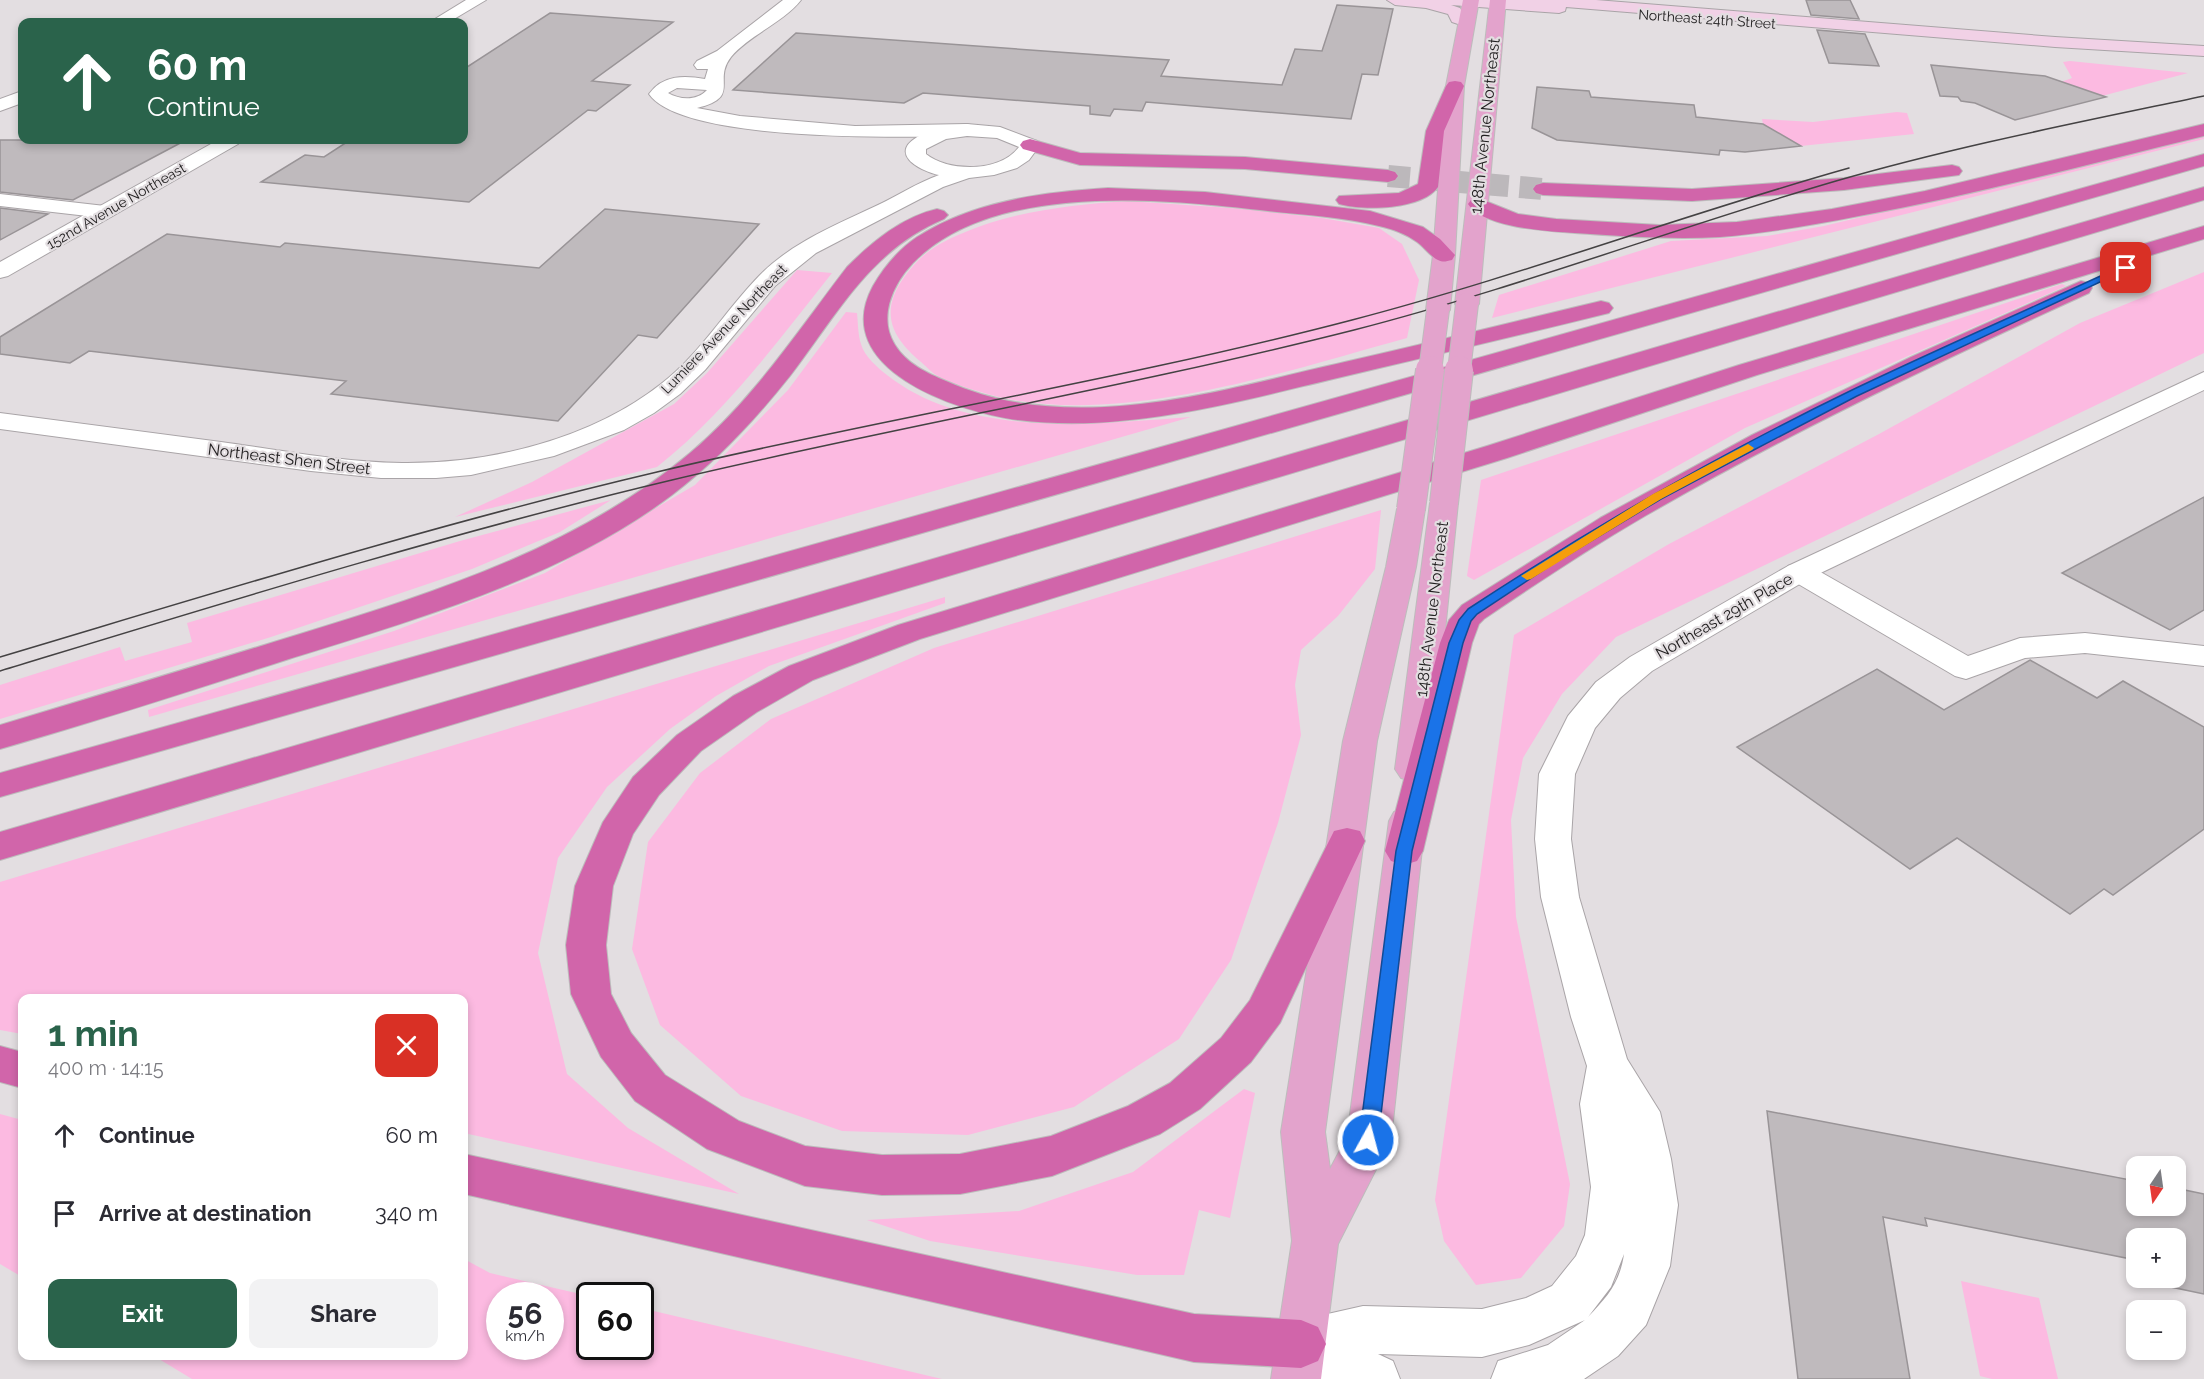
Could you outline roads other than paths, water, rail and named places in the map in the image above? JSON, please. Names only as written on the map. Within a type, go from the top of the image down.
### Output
[{"type":"highway","points":[[0,737],[408,610],[502,576],[584,538],[640,504],[701,459],[746,413],[870,255],[893,237],[932,217],[1005,194],[1058,185],[1103,181],[1195,184],[1365,201],[1409,198],[1428,187],[1435,131],[1455,86]]},
{"type":"highway","points":[[1543,189],[1692,195],[1867,182],[1986,166],[2204,121]]},
{"type":"highway","points":[[1478,204],[1490,212],[1507,218],[1563,226],[1619,230],[1704,231],[1760,226],[1897,204],[2204,130]]},
{"type":"highway","points":[[1030,145],[1056,154],[1108,161],[1245,163],[1388,176]]},
{"type":"highway","points":[[0,785],[2204,160]]},
{"type":"highway","points":[[1444,255],[1427,238],[1409,229],[1383,221],[1330,212],[1152,195],[1113,195],[1045,200],[1002,209],[974,219],[941,232],[922,244],[906,257],[888,281],[877,304],[875,320],[881,342],[898,363],[911,374],[944,391],[988,405],[1033,412],[1093,415],[1126,413],[1204,401],[1359,366],[1642,298],[2003,207],[2098,189]]},
{"type":"highway","points":[[0,846],[2204,193]]},
{"type":"highway","points":[[1347,841],[1265,1011],[1236,1050],[1185,1096],[1144,1120],[1052,1156],[960,1174],[882,1175],[805,1166],[723,1135],[650,1088],[616,1046],[591,994],[586,945],[594,886],[616,831],[646,786],[689,743],[745,704],[801,673],[909,632],[1497,452],[1748,370],[2204,234]]},
{"type":"highway","points":[[1404,851],[1456,643],[1465,620],[1473,612],[1547,562],[1657,497],[1792,425],[1978,334],[2204,234]]},
{"type":"highway","points":[[0,1064],[18,1069]]},
{"type":"highway","points":[[468,1175],[1298,1361]]},
{"type":"main road","points":[[1395,0],[1427,3],[1454,11],[1465,32]]},
{"type":"main road","name":"Northeast 24th Street","points":[[1444,0],[1498,2],[1798,25],[1827,24]]},
{"type":"main road","name":"Northeast 24th Street","points":[[1539,0],[1827,24],[2204,50]]},
{"type":"main road","name":"148th Avenue Northeast","points":[[1298,1361],[1315,1241],[1303,1132],[1360,741],[1401,567],[1411,509],[1444,255],[1455,86],[1471,1]]},
{"type":"main road","name":"148th Avenue Northeast","points":[[1315,1241],[1368,1140],[1467,304],[1498,2]]},
{"type":"main road","points":[[1616,12],[1632,7]]},
{"type":"street","points":[[445,18],[478,0]]},
{"type":"street","points":[[793,0],[723,56],[707,62],[687,80],[658,92],[660,97],[699,116],[855,132],[967,130],[1000,133],[1030,145],[1022,156],[1002,167],[968,172],[937,169],[889,142],[855,132]]},
{"type":"street","points":[[717,118],[711,112],[715,76],[723,56]]},
{"type":"street","points":[[678,83],[696,82],[713,92]]},
{"type":"street","points":[[668,102],[690,104],[713,92]]},
{"type":"street","points":[[0,106],[18,98]]},
{"type":"street","points":[[902,199],[913,180],[916,147],[935,135],[967,130]]},
{"type":"street","name":"152nd Avenue Northeast","points":[[0,271],[224,144]]},
{"type":"street","name":"Lumiere Avenue Northeast","points":[[576,439],[618,422],[649,405],[672,388],[768,280],[788,262],[838,231],[902,199],[938,182],[968,172]]},
{"type":"street","points":[[0,200],[105,212]]},
{"type":"street","name":"Northeast 29th Place","points":[[1516,1379],[1559,1366],[1601,1339],[1629,1308],[1646,1266],[1655,1205],[1649,1159],[1638,1112],[1608,1066],[1592,1017],[1560,897],[1553,839],[1557,774],[1580,724],[1608,690],[1641,664],[1799,572],[2204,380]]},
{"type":"street","name":"Northeast Shen Street","points":[[0,421],[334,466],[404,471],[450,469],[492,462],[540,451],[576,439]]},
{"type":"street","points":[[1799,572],[1966,669],[2020,648],[2085,642],[2204,656]]},
{"type":"street","name":"Northeast 29th Place","points":[[1298,1361],[1363,1330],[1482,1333],[1529,1321],[1569,1304],[1594,1271],[1608,1236],[1614,1187],[1602,1104],[1608,1066]]},
{"type":"street","points":[[1298,1361],[1375,1379]]},
{"type":"tunnel","points":[[1388,176],[1543,189]]},
{"type":"tram line","points":[[0,671],[334,570],[587,501],[757,460],[1184,370],[1354,330],[1475,296],[1776,199],[1882,168],[2019,135],[2204,96]]},
{"type":"tram line","points":[[0,657],[327,560],[574,492],[831,433],[1266,342],[1352,320],[1415,303],[1849,168]]}]
